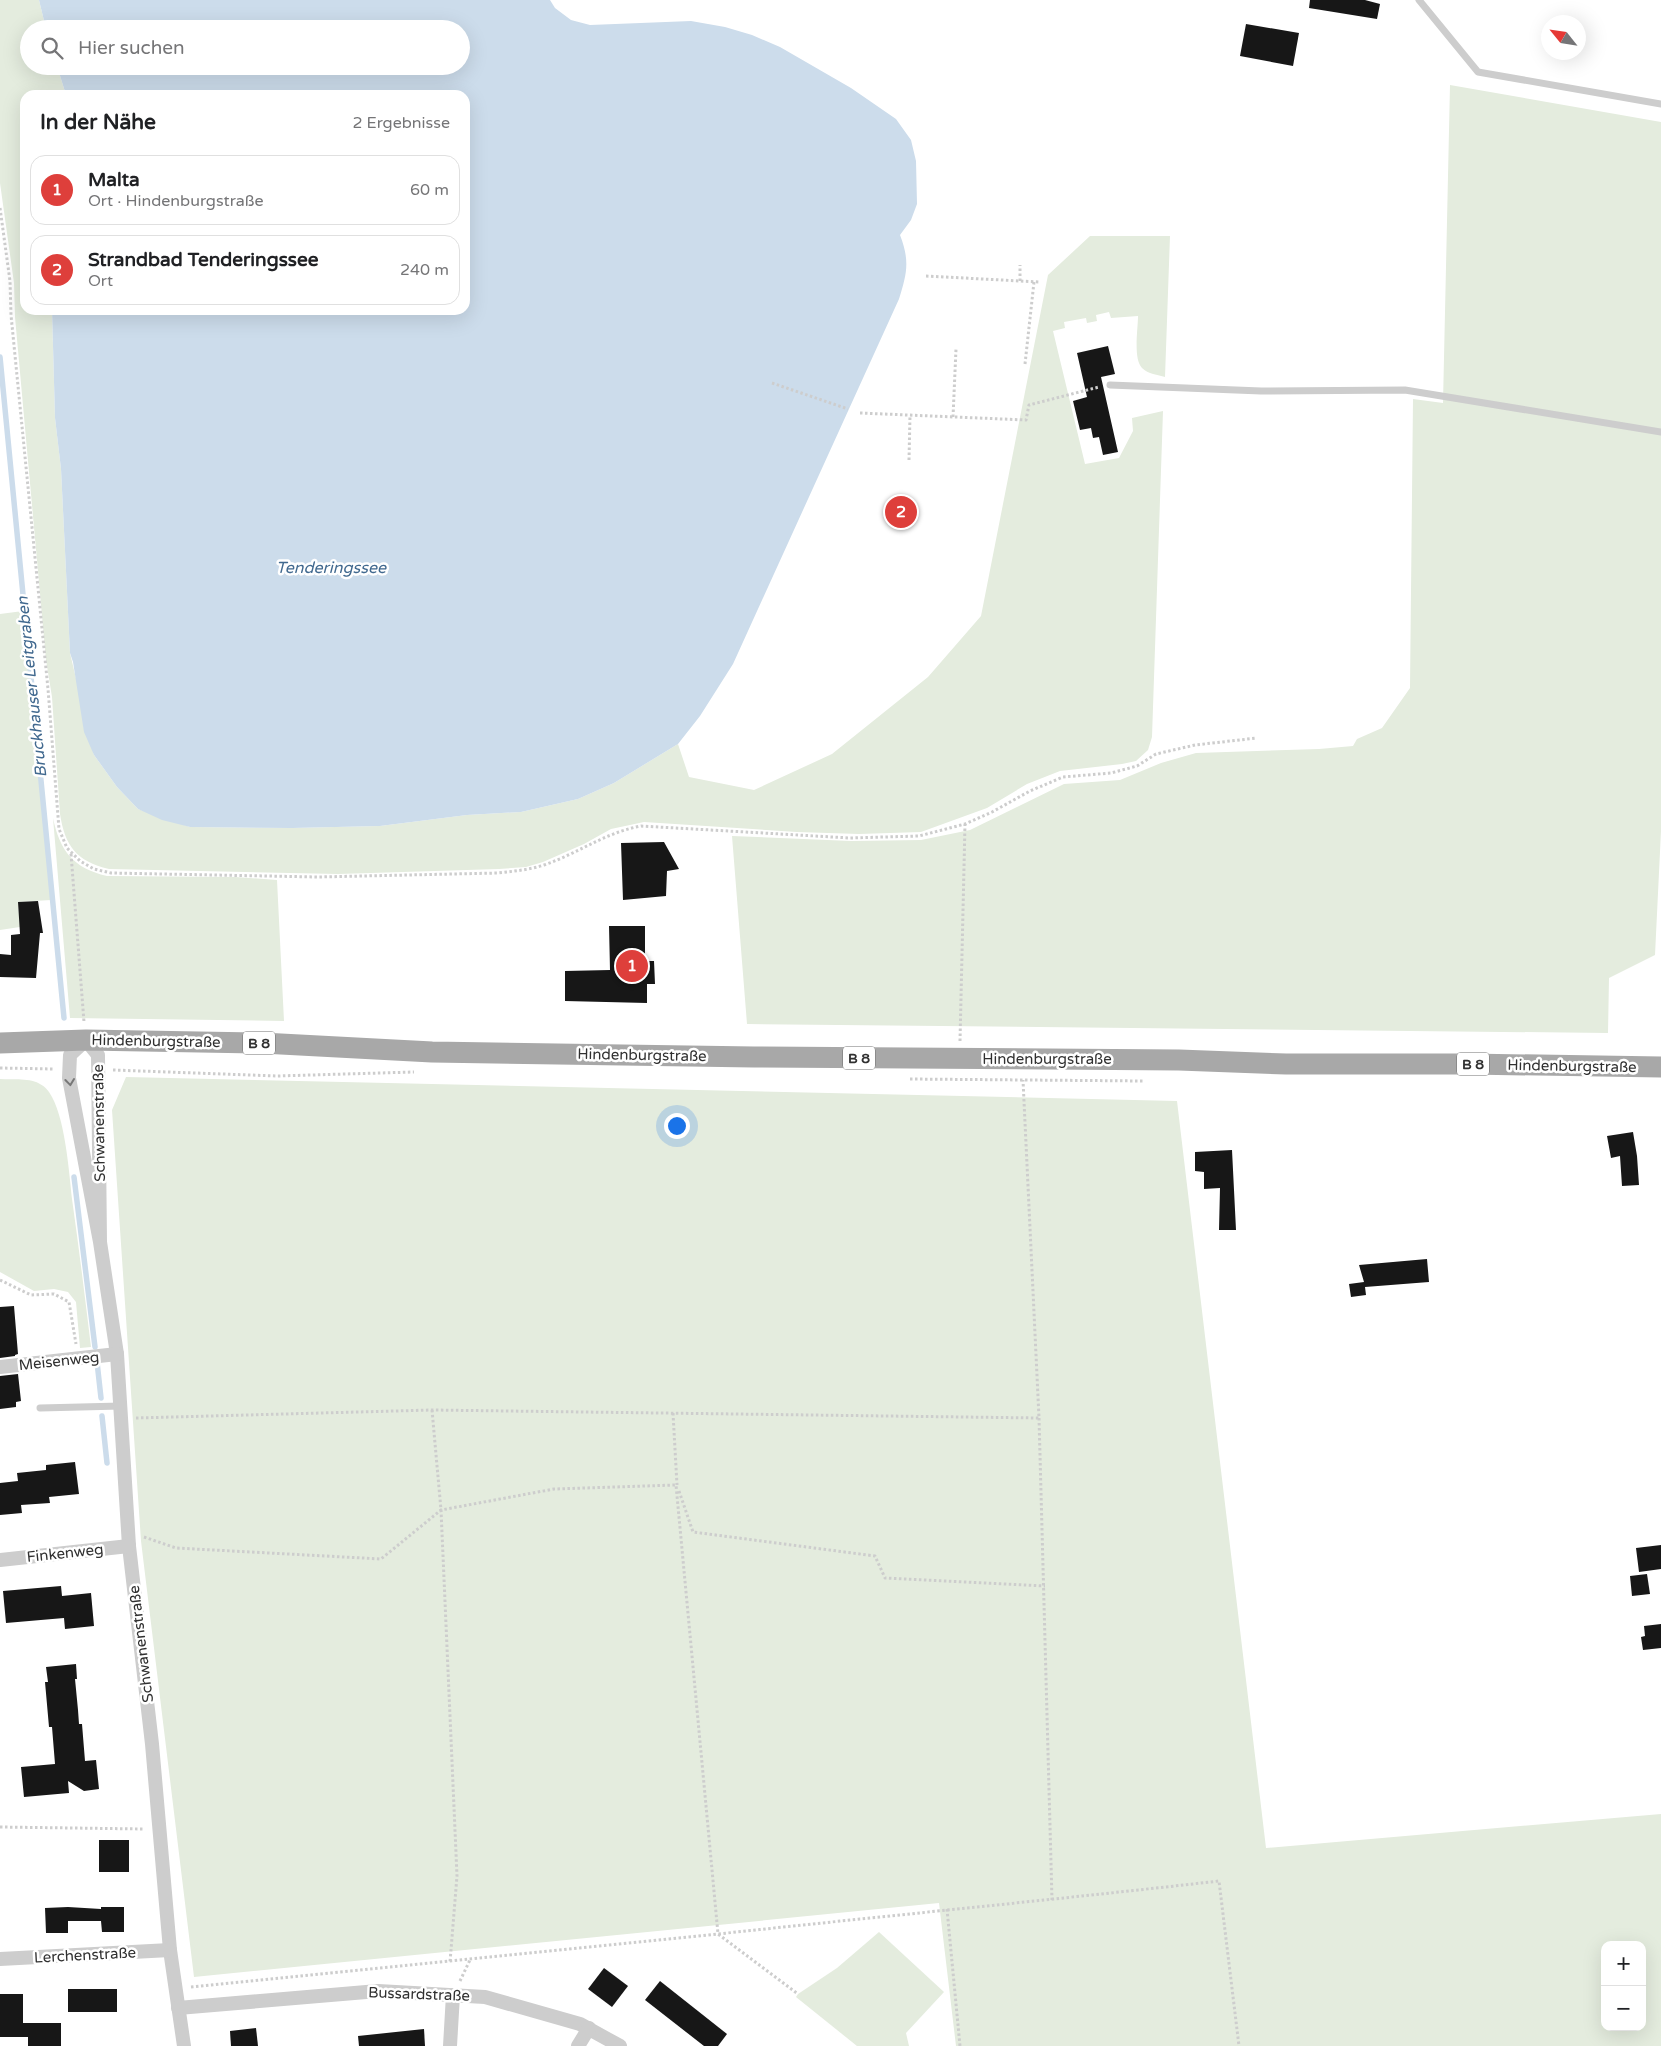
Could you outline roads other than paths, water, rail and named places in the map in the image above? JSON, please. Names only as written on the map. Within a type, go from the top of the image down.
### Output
[{"type":"main road","name":"Hindenburgstraße","points":[[0,1043],[92,1048],[262,1042],[432,1052],[1661,1067]]},
{"type":"main road","name":"Hindenburgstraße","points":[[0,1051],[70,1055],[92,1048]]},
{"type":"street","name":"Schwanenstraße","points":[[92,1048],[100,1242]]},
{"type":"street","name":"Schwanenstraße","points":[[70,1055],[69,1078],[100,1242],[118,1354],[129,1546],[152,1744],[170,1950],[184,2046]]},
{"type":"street","name":"Meisenweg","points":[[0,1367],[118,1354]]},
{"type":"street","name":"Finkenweg","points":[[0,1560],[129,1546]]},
{"type":"street","name":"Lerchenstraße","points":[[0,1959],[170,1950]]},
{"type":"street","name":"Bussardstraße","points":[[178,2008],[378,1991],[485,1997],[580,2024],[620,2046]]},
{"type":"street","points":[[450,2046],[453,1995]]},
{"type":"street","points":[[578,2046],[589,2028]]},
{"type":"lane","points":[[1419,0],[1478,72],[1661,104]]},
{"type":"lane","points":[[1110,385],[1261,391],[1405,390],[1661,432]]},
{"type":"lane","points":[[40,1408],[122,1412]]},
{"type":"water","name":"Tenderingssee","points":[[39,0],[550,0],[555,8],[571,20],[590,25],[691,21],[725,27],[752,35],[780,47],[851,88],[896,119],[911,140],[916,161],[917,204],[911,220],[900,235],[905,252],[906,267],[899,299],[733,664],[700,716],[678,744],[614,783],[578,799],[521,812],[467,815],[380,826],[292,828],[190,827],[162,820],[138,809],[117,787],[94,755],[84,732],[70,653],[61,469],[55,418],[52,315],[470,315],[470,90],[64,90],[60,75],[470,75],[470,20],[44,20]]},
{"type":"waterway","name":"Bruckhauser Leitgraben","points":[[0,357],[64,1018]]},
{"type":"waterway","name":"Bruckhauser Leitgraben","points":[[74,1177],[95,1347]]},
{"type":"waterway","name":"Bruckhauser Leitgraben","points":[[97,1362],[101,1398]]},
{"type":"waterway","name":"Bruckhauser Leitgraben","points":[[102,1416],[107,1463]]},
{"type":"place","name":"Strandbad Tenderingssee","points":[[901,512]]},
{"type":"place","name":"Malta","points":[[632,966]]}]
